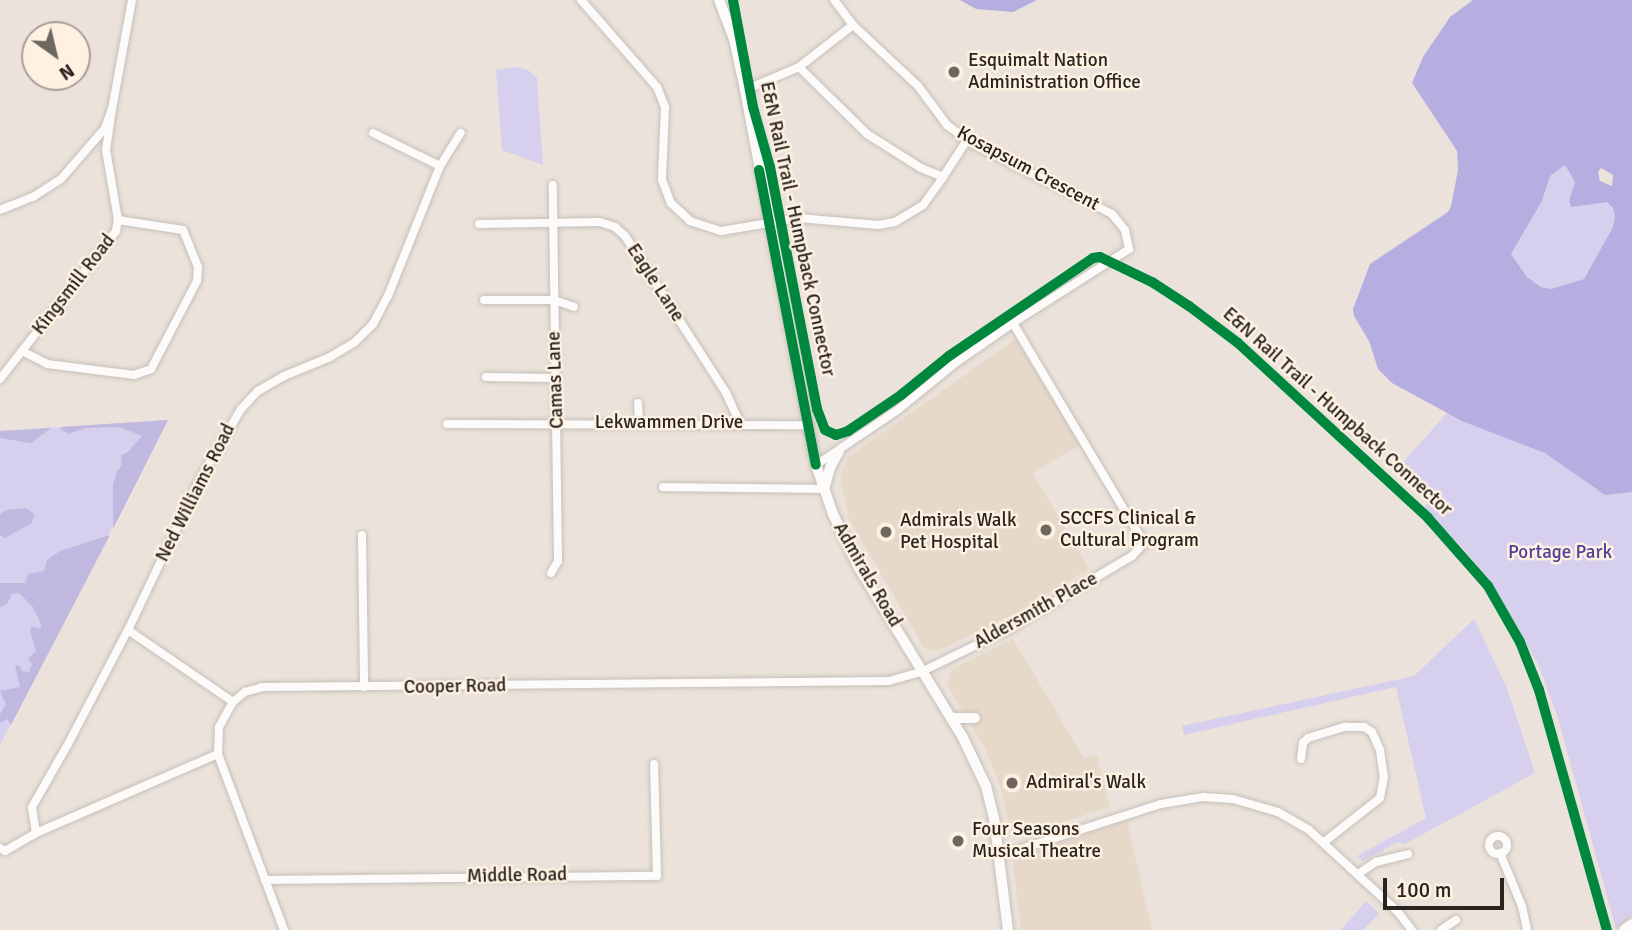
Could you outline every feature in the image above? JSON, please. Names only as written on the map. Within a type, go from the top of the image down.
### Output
[{"type":"main road","name":"Admirals Road","points":[[719,0],[734,39],[745,90],[768,223],[816,465],[859,568],[962,738],[989,796],[1008,930]]},
{"type":"main road","points":[[824,489],[830,468],[839,451]]},
{"type":"main road","points":[[951,719],[975,718],[962,738]]},
{"type":"main road","points":[[1623,930],[1632,924]]},
{"type":"street","points":[[1,208],[33,197],[61,179],[103,137],[112,109],[132,0]]},
{"type":"street","points":[[581,0],[657,87],[665,107],[662,180],[671,203],[690,221],[721,231],[799,218],[878,225],[895,222],[923,205],[967,140]]},
{"type":"street","name":"Kosapsum Crescent","points":[[834,0],[853,25],[918,86],[947,125],[967,140],[1104,208],[1125,230],[1129,249],[1013,323]]},
{"type":"street","points":[[745,90],[799,67],[853,25]]},
{"type":"street","points":[[799,67],[867,134],[921,168],[943,177]]},
{"type":"street","points":[[373,133],[440,166]]},
{"type":"street","name":"Ned Williams Road","points":[[36,833],[32,807],[128,629],[200,480],[241,409],[258,391],[284,376],[330,357],[355,342],[373,324],[388,296],[440,166],[461,133]]},
{"type":"street","name":"Kingsmill Road","points":[[0,379],[116,231],[118,220],[103,137]]},
{"type":"street","name":"Camas Lane","points":[[551,573],[558,561],[553,185]]},
{"type":"street","points":[[22,351],[47,364],[134,375],[151,369],[197,281],[198,267],[183,230],[118,220]]},
{"type":"street","name":"Eagle Lane","points":[[479,225],[600,222],[615,227],[625,236],[726,393],[740,423]]},
{"type":"street","points":[[484,300],[554,300],[574,307]]},
{"type":"street","points":[[816,465],[1013,323]]},
{"type":"street","name":"Aldersmith Place","points":[[923,671],[1041,611],[1124,562],[1144,543],[1013,323]]},
{"type":"street","points":[[486,377],[554,378]]},
{"type":"street","points":[[638,402],[639,423]]},
{"type":"street","name":"Lekwammen Drive","points":[[447,424],[558,422],[807,425]]},
{"type":"street","points":[[663,487],[824,489]]},
{"type":"street","points":[[362,534],[364,687]]},
{"type":"street","points":[[128,629],[233,702],[219,727],[218,754],[284,930]]},
{"type":"street","name":"Cooper Road","points":[[233,702],[245,692],[262,687],[889,681],[923,671]]},
{"type":"street","points":[[1301,759],[1303,743],[1308,738],[1345,727],[1364,727],[1372,732],[1380,750],[1384,777],[1380,798],[1324,842]]},
{"type":"street","points":[[0,848],[5,851],[36,833],[218,754]]},
{"type":"street","name":"Middle Road","points":[[265,880],[657,876],[654,764]]},
{"type":"street","points":[[999,856],[1161,804],[1203,797],[1233,799],[1278,812],[1324,842],[1412,930]]},
{"type":"street","points":[[1500,853],[1522,906],[1527,930]]},
{"type":"street","points":[[1358,874],[1376,862],[1408,854]]},
{"type":"street","points":[[1441,930],[1456,920]]},
{"type":"shaded area","points":[[960,0],[1037,0],[1013,12],[976,9]]},
{"type":"shaded area","points":[[1473,0],[1632,0],[1632,492],[1605,495],[1545,453],[1462,421],[1392,383],[1378,369],[1369,341],[1354,316],[1353,309],[1370,264],[1448,212],[1451,206],[1458,170],[1457,151],[1412,83],[1423,57],[1450,17]],"holes":[[[1565,165],[1575,182],[1569,200],[1571,207],[1607,202],[1613,208],[1615,217],[1613,227],[1584,279],[1551,289],[1541,287],[1527,277],[1511,254],[1542,201],[1550,176]],[[1601,168],[1613,175],[1612,186],[1600,181],[1598,172]]]},
{"type":"shaded area","points":[[1016,339],[1079,445],[1033,473],[1089,569],[1016,613],[938,651],[924,648],[849,519],[840,477],[848,457]]},
{"type":"shaded area","points":[[168,420],[113,529],[113,484],[122,465],[121,455],[127,453],[142,436],[120,427],[85,428],[69,434],[61,430],[61,427]]},
{"type":"shaded area","points":[[51,428],[31,443],[0,438],[0,431]]},
{"type":"shaded area","points":[[26,508],[34,514],[32,523],[5,538],[0,535],[0,514],[7,510]]},
{"type":"shaded area","points":[[110,535],[11,725],[7,719],[0,723],[0,714],[6,704],[0,691],[20,687],[15,665],[20,666],[22,671],[29,672],[32,664],[28,659],[36,651],[30,631],[32,626],[39,629],[42,626],[33,607],[19,593],[12,594],[7,604],[0,607],[0,583],[25,583],[28,574],[44,571],[47,560],[60,551]]},
{"type":"shaded area","points":[[1013,639],[1084,758],[1097,755],[1110,807],[1021,836],[1011,833],[1001,789],[986,750],[947,685],[952,669]]},
{"type":"shaded area","points":[[1127,821],[1152,930],[1021,930],[1013,863],[1015,858]]},
{"type":"green space","points":[[518,67],[528,70],[537,78],[543,165],[502,150],[496,70]]},
{"type":"green space","points":[[1565,165],[1575,182],[1569,200],[1581,206],[1598,201],[1607,202],[1613,208],[1615,217],[1613,227],[1584,279],[1551,289],[1541,287],[1527,277],[1511,254],[1542,201],[1550,176]]},
{"type":"green space","name":"Portage Park","points":[[1447,413],[1545,453],[1605,495],[1632,492],[1632,915],[1616,929],[1558,718],[1538,664],[1497,592],[1463,548],[1423,509],[1430,500],[1397,469]]},
{"type":"green space","points":[[168,420],[28,690],[0,745],[0,431]]},
{"type":"green space","points":[[1474,619],[1507,688],[1535,773],[1405,844],[1398,842],[1363,861],[1357,856],[1426,818],[1396,687],[1184,735],[1182,726],[1414,676]]},
{"type":"green space","points":[[1366,901],[1379,914],[1363,930],[1341,930]]},
{"type":"cycle path","name":"E&N Rail Trail - Humpback Connector","points":[[733,0],[753,107],[770,167],[817,409],[825,430],[836,435],[848,431],[901,395],[949,356],[1093,258],[1100,257],[1152,282],[1238,343],[1428,518],[1488,586],[1520,642],[1539,690],[1607,930]]},
{"type":"cycle path","name":"E&N Rail Trail - Humpback Connector","points":[[759,170],[816,465]]},
{"type":"place","name":"Esquimalt Nation Administration Office","points":[[954,72]]},
{"type":"place","name":"SCCFS Clinical & Cultural Program","points":[[1046,530]]},
{"type":"place","name":"Admirals Walk Pet Hospital","points":[[886,532]]},
{"type":"place","name":"Admiral's Walk","points":[[1012,783]]},
{"type":"place","name":"Four Seasons Musical Theatre","points":[[958,841]]}]
